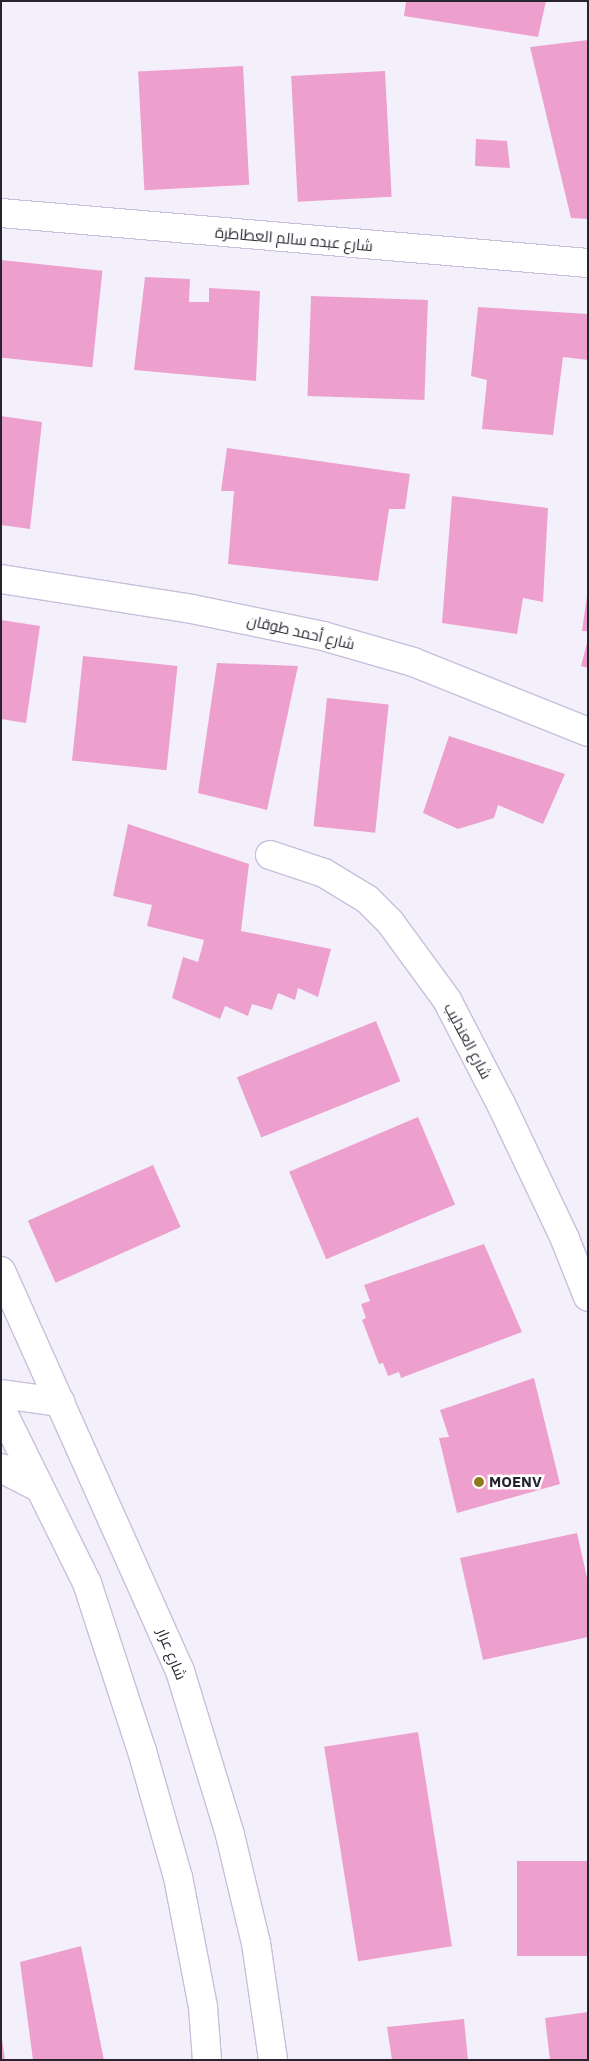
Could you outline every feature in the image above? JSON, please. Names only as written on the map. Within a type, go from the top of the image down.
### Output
[{"type":"street","name":"شارع عبده سالم العطاطرة","points":[[1,212],[588,263]]},
{"type":"street","name":"شارع أحمد طوقان","points":[[1,579],[192,609],[323,636],[413,662],[588,732]]},
{"type":"street","name":"شارع العندليب","points":[[270,855],[324,873],[367,899],[390,922],[447,1000],[501,1104],[565,1239],[588,1297]]},
{"type":"street","name":"شارع عرار","points":[[1,1271],[177,1662],[202,1735],[256,1942],[272,2060]]},
{"type":"street","points":[[1,1394],[60,1402]]},
{"type":"street","points":[[1,1409],[87,1583],[142,1751],[178,1877],[203,2007],[207,2060]]},
{"type":"street","points":[[1,1468],[38,1487]]},
{"type":"building","points":[[406,1],[546,1],[538,37],[404,16]]},
{"type":"building","points":[[588,40],[588,219],[571,218],[530,47]]},
{"type":"building","points":[[243,66],[249,185],[144,190],[138,71]]},
{"type":"building","points":[[385,71],[392,197],[298,202],[291,76]]},
{"type":"building","points":[[476,139],[507,141],[510,168],[475,166]]},
{"type":"building","points":[[1,260],[102,271],[92,367],[1,358]]},
{"type":"building","points":[[145,277],[190,279],[189,302],[209,302],[209,288],[260,291],[256,381],[134,370]]},
{"type":"building","points":[[311,296],[428,300],[424,400],[308,396]]},
{"type":"building","points":[[478,307],[588,314],[588,360],[563,357],[553,435],[482,429],[487,380],[471,376]]},
{"type":"building","points":[[1,416],[42,422],[30,529],[1,525]]},
{"type":"building","points":[[227,448],[410,474],[405,509],[389,509],[378,581],[228,564],[234,491],[221,491]]},
{"type":"building","points":[[452,496],[548,508],[543,602],[523,598],[517,634],[442,623]]},
{"type":"building","points":[[587,596],[588,631],[582,631]]},
{"type":"building","points":[[1,620],[40,626],[26,723],[1,719]]},
{"type":"building","points":[[588,644],[588,668],[581,666]]},
{"type":"building","points":[[83,656],[177,666],[167,770],[72,760]]},
{"type":"building","points":[[217,663],[298,666],[267,810],[198,793]]},
{"type":"building","points":[[327,698],[389,704],[375,833],[314,826]]},
{"type":"building","points":[[449,736],[565,774],[543,824],[498,805],[494,818],[458,829],[423,813]]},
{"type":"building","points":[[128,824],[249,864],[241,931],[331,949],[318,997],[298,988],[295,1000],[278,993],[272,1010],[252,1004],[248,1016],[225,1006],[220,1019],[172,998],[183,957],[198,962],[204,940],[147,926],[152,905],[113,896]]},
{"type":"building","points":[[376,1021],[400,1081],[261,1137],[237,1077]]},
{"type":"building","points":[[418,1117],[455,1204],[326,1259],[289,1172]]},
{"type":"building","points":[[153,1165],[181,1227],[56,1283],[28,1221]]},
{"type":"building","points":[[484,1244],[522,1332],[401,1378],[399,1372],[388,1376],[383,1363],[379,1364],[362,1320],[366,1318],[361,1304],[370,1301],[364,1285]]},
{"type":"building","points":[[534,1378],[560,1484],[457,1513],[439,1438],[449,1437],[440,1410]]},
{"type":"building","points":[[577,1533],[588,1582],[588,1637],[483,1660],[460,1558]]},
{"type":"building","points":[[418,1732],[452,1946],[358,1961],[324,1747]]},
{"type":"building","points":[[517,1861],[588,1861],[588,1956],[517,1956]]},
{"type":"building","points":[[81,1946],[104,2060],[33,2060],[20,1962]]},
{"type":"building","points":[[588,2012],[588,2060],[550,2060],[545,2018]]},
{"type":"building","points":[[464,2019],[468,2060],[392,2060],[387,2027]]},
{"type":"building","points":[[2,2039],[5,2060],[1,2060]]},
{"type":"place","name":"MOENV","points":[[479,1482]]}]
